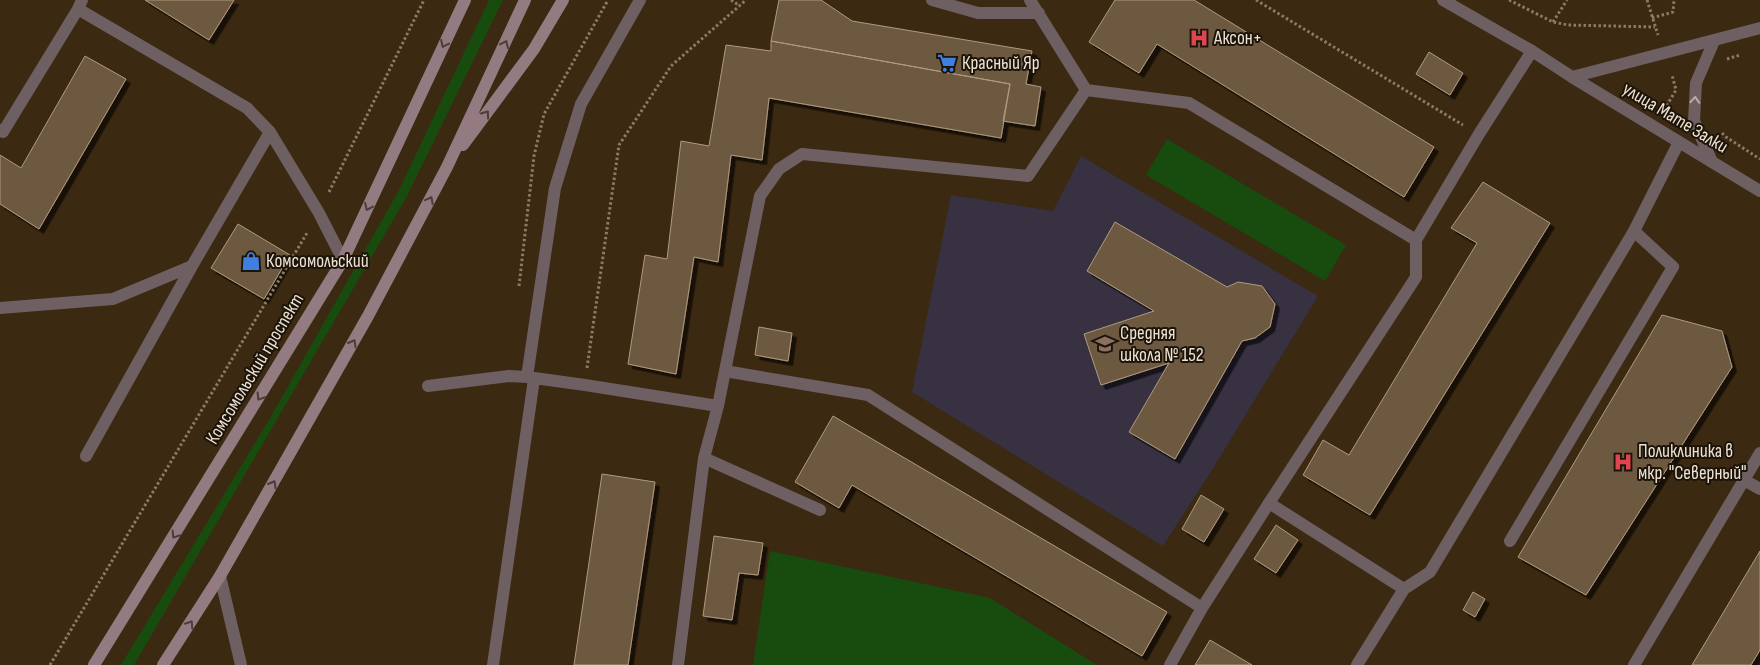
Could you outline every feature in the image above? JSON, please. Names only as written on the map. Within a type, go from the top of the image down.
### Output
[{"type":"main road","name":"Комсомольский проспект","points":[[94,665],[343,260],[465,0]]},
{"type":"main road","points":[[163,665],[220,576],[368,316],[447,167],[525,0]]},
{"type":"main road","points":[[447,167],[534,49],[563,0]]},
{"type":"street","points":[[493,665],[555,188],[581,104],[640,0]]},
{"type":"street","points":[[932,0],[978,13],[1039,13]]},
{"type":"street","points":[[1030,0],[1086,90]]},
{"type":"street","name":"улица Мате Залки","points":[[1444,0],[1760,191]]},
{"type":"street","points":[[0,130],[3,132],[80,4],[247,108],[270,132],[319,213],[343,260]]},
{"type":"street","name":"улица Мате Залки","points":[[1572,77],[1760,28]]},
{"type":"street","points":[[1712,162],[1694,121],[1696,83],[1714,41]]},
{"type":"street","points":[[1170,665],[1202,608],[1416,277],[1416,240],[1479,134],[1532,52]]},
{"type":"street","points":[[1086,90],[1190,103],[1416,240]]},
{"type":"street","points":[[678,665],[704,458],[718,406],[760,196],[779,169],[802,154],[1028,176],[1086,90]]},
{"type":"street","points":[[86,456],[192,266],[270,132]]},
{"type":"street","points":[[1357,665],[1404,589],[1430,572],[1634,231],[1678,142]]},
{"type":"street","points":[[1510,541],[1672,268],[1634,231]]},
{"type":"street","points":[[0,308],[113,299],[192,266]]},
{"type":"street","points":[[725,371],[868,395],[1202,608]]},
{"type":"street","points":[[428,386],[509,376],[584,385],[718,406]]},
{"type":"street","points":[[1634,665],[1760,453]]},
{"type":"street","points":[[704,458],[820,510]]},
{"type":"street","points":[[1744,480],[1760,489]]},
{"type":"street","points":[[1269,503],[1404,589]]},
{"type":"street","points":[[220,576],[241,665]]},
{"type":"path","points":[[50,665],[319,213],[424,0]]},
{"type":"path","points":[[731,0],[740,6]]},
{"type":"path","points":[[584,385],[619,145],[670,66],[746,0]]},
{"type":"path","points":[[1256,0],[1479,134]]},
{"type":"path","points":[[1508,0],[1553,22],[1568,25],[1655,27],[1647,0]]},
{"type":"path","points":[[1553,22],[1567,0]]},
{"type":"path","points":[[1652,18],[1673,12],[1674,0]]},
{"type":"path","points":[[1664,110],[1676,90],[1672,75]]},
{"type":"path","points":[[1719,130],[1726,137],[1760,159]]},
{"type":"shaded area","name":"Средняя школа № 152","points":[[1081,156],[1318,296],[1212,470],[1163,546],[912,392],[951,195],[1053,211]]},
{"type":"green space","points":[[489,0],[503,0],[406,198],[134,665],[121,665],[270,418],[399,190]]},
{"type":"green space","points":[[1167,139],[1346,245],[1325,281],[1146,175]]},
{"type":"green space","points":[[770,551],[990,598],[1097,665],[753,665]]},
{"type":"building","points":[[145,0],[234,0],[209,40]]},
{"type":"building","points":[[779,0],[821,0],[852,21],[1032,51],[1026,84],[1041,87],[1035,126],[1003,121],[1010,84],[771,41]]},
{"type":"building","points":[[1115,0],[1194,0],[1434,147],[1404,197],[1157,44],[1139,73],[1089,42]]},
{"type":"building","points":[[771,41],[1010,84],[1001,138],[769,98],[762,160],[731,155],[718,262],[694,257],[676,374],[628,364],[645,255],[667,259],[681,141],[709,146],[726,45],[771,51]]},
{"type":"building","points":[[1429,52],[1463,73],[1450,95],[1416,74]]},
{"type":"building","points":[[85,56],[126,79],[39,229],[0,204],[0,155],[21,168]]},
{"type":"building","points":[[1483,182],[1550,223],[1370,515],[1303,475],[1323,440],[1349,455],[1477,243],[1451,228]]},
{"type":"building","points":[[1115,222],[1227,287],[1238,282],[1262,286],[1275,304],[1270,327],[1255,338],[1242,341],[1175,459],[1129,432],[1169,363],[1101,385],[1084,334],[1154,311],[1087,271]]},
{"type":"building","name":"Комсомольский","points":[[238,224],[290,255],[264,299],[211,268]]},
{"type":"building","name":"Поликлиника в мкр. \"Северный\"","points":[[1662,315],[1722,331],[1732,367],[1586,595],[1518,557]]},
{"type":"building","points":[[759,327],[792,333],[788,361],[755,355]]},
{"type":"building","points":[[833,416],[1167,612],[1142,656],[852,485],[839,508],[795,482]]},
{"type":"building","points":[[602,474],[655,482],[628,665],[574,665]]},
{"type":"building","points":[[1201,495],[1224,509],[1204,542],[1182,529]]},
{"type":"building","points":[[1276,525],[1298,540],[1276,573],[1254,559]]},
{"type":"building","points":[[714,536],[763,543],[758,575],[739,573],[732,620],[703,616]]},
{"type":"building","points":[[1760,551],[1760,650],[1751,665],[1692,665]]},
{"type":"building","points":[[1473,592],[1485,599],[1475,617],[1463,610]]},
{"type":"building","points":[[1210,640],[1252,665],[1195,665]]},
{"type":"place","name":"Аксон+","points":[[1199,38]]},
{"type":"place","name":"Красный Яр","points":[[947,63]]},
{"type":"place","name":"Комсомольский","points":[[251,261]]},
{"type":"place","name":"Средняя школа № 152","points":[[1105,344]]},
{"type":"place","name":"Поликлиника в мкр. \"Северный\"","points":[[1623,462]]}]
